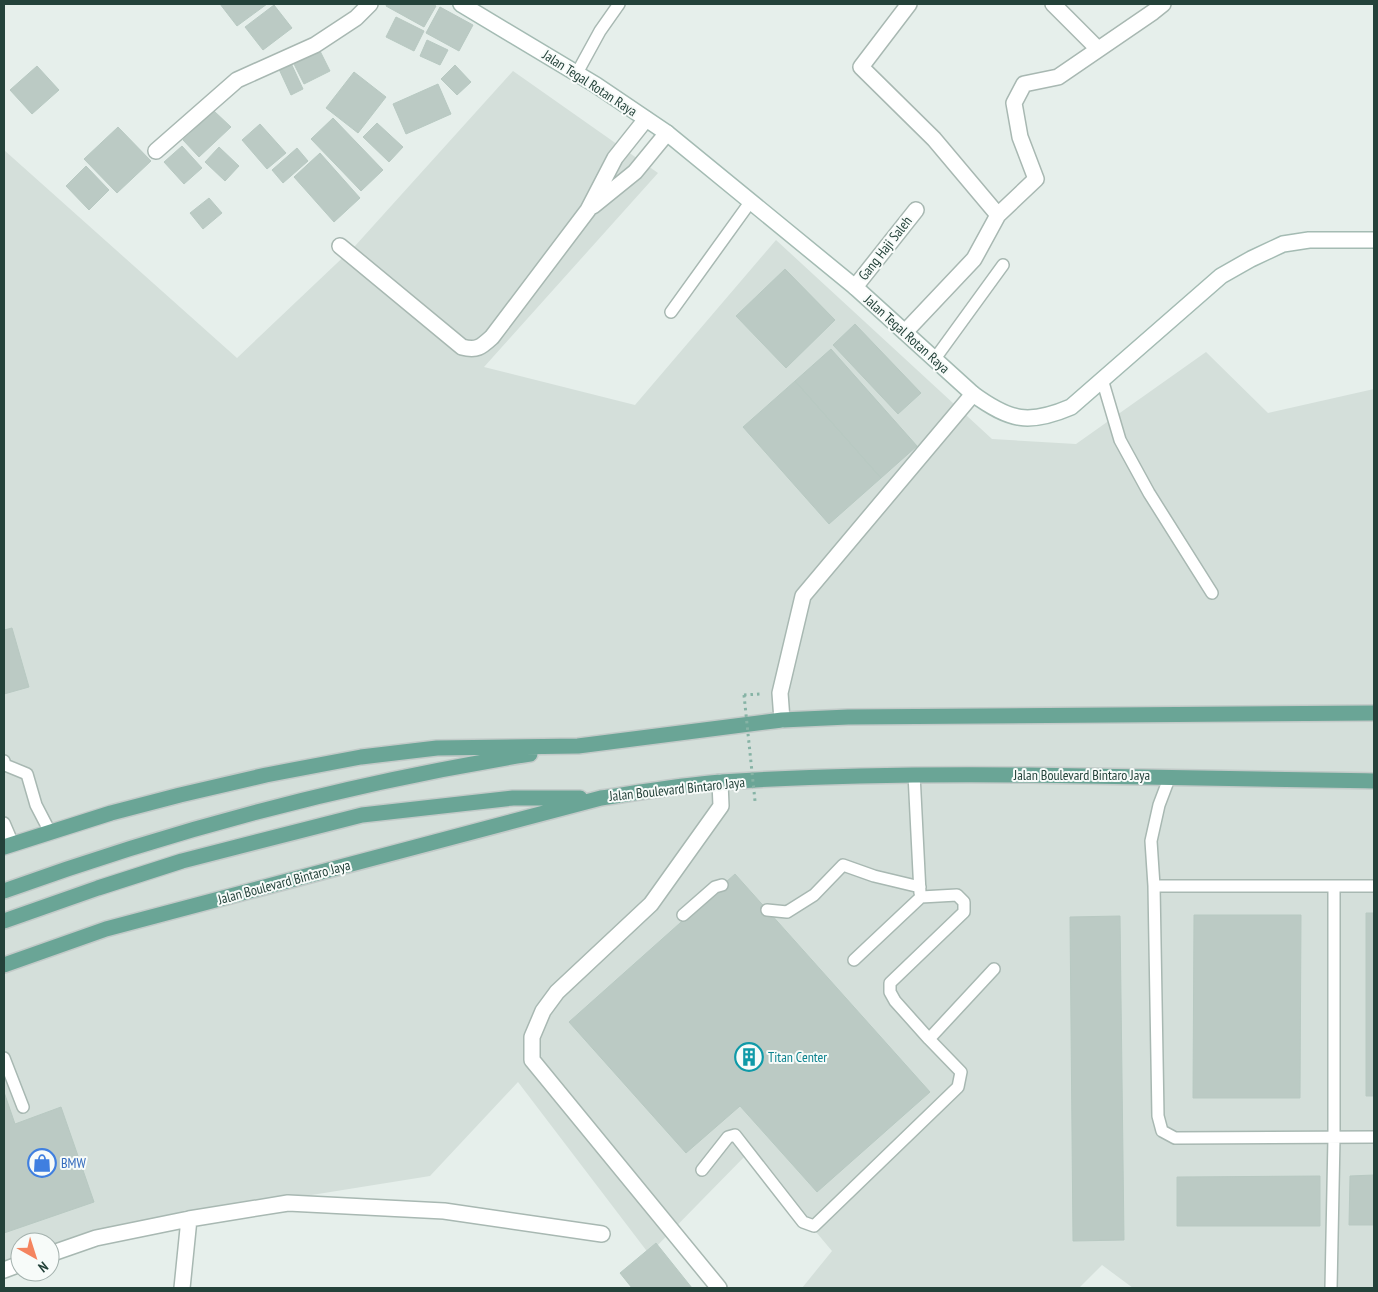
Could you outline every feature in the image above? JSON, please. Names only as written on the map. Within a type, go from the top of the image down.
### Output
[{"type":"main road","points":[[4,891],[158,839],[248,814],[379,782],[469,764],[578,746],[782,720],[858,716],[1374,713]]},
{"type":"main road","points":[[9,846],[111,813],[190,793],[266,774],[361,757],[437,748],[578,746]]},
{"type":"main road","name":"Jalan Boulevard Bintaro Jaya","points":[[4,965],[106,929],[601,798],[668,788],[720,782],[827,776],[914,774],[1170,776],[1374,781]]},
{"type":"main road","points":[[4,921],[182,861],[362,815],[513,798],[601,798]]},
{"type":"street","points":[[156,151],[237,80],[315,45],[356,18],[370,4]]},
{"type":"street","name":"Jalan Tegal Rotan Raya","points":[[461,4],[576,73],[667,133],[855,287],[973,394],[988,405],[1022,419],[1055,414],[1071,406],[1221,276],[1251,259],[1283,244],[1309,240],[1374,240]]},
{"type":"street","points":[[909,4],[861,67],[934,139],[998,214]]},
{"type":"street","points":[[1054,4],[1098,49]]},
{"type":"street","points":[[905,332],[974,259],[998,214],[1036,179],[1020,137],[1014,103],[1024,84],[1058,77],[1163,4]]},
{"type":"street","points":[[340,246],[462,347],[471,349],[482,346],[492,337],[588,210],[615,158],[646,119]]},
{"type":"street","points":[[588,210],[635,172],[667,133]]},
{"type":"street","name":"Gang Haji Saleh","points":[[855,287],[916,210]]},
{"type":"street","points":[[782,720],[780,693],[803,596],[973,394]]},
{"type":"street","points":[[719,1288],[532,1060],[532,1037],[543,1011],[557,992],[650,904],[721,806],[720,782]]},
{"type":"street","points":[[60,1251],[96,1238],[188,1219],[288,1203],[444,1211],[602,1234]]},
{"type":"street","points":[[182,1288],[188,1219]]},
{"type":"lane","points":[[576,73],[619,4]]},
{"type":"lane","points":[[671,312],[751,201]]},
{"type":"lane","points":[[934,360],[1002,265]]},
{"type":"lane","points":[[1102,379],[1120,440],[1149,493],[1212,593]]},
{"type":"lane","points":[[4,765],[27,774],[36,805],[50,832]]},
{"type":"lane","points":[[854,960],[920,892],[914,774]]},
{"type":"lane","points":[[1170,776],[1158,805],[1151,841],[1154,886],[1158,1116],[1162,1131],[1175,1138],[1374,1137]]},
{"type":"lane","points":[[4,823],[9,846]]},
{"type":"lane","points":[[702,1170],[728,1137],[735,1135],[802,1222],[814,1226],[958,1086],[961,1072],[895,1001],[890,992],[890,983],[964,912],[964,902],[957,895],[920,892],[843,865],[814,895],[787,912],[767,910]]},
{"type":"lane","points":[[683,915],[715,887],[722,885]]},
{"type":"lane","points":[[1154,886],[1374,886]]},
{"type":"lane","points":[[1331,1288],[1334,1138],[1334,886]]},
{"type":"lane","points":[[929,1039],[994,969]]},
{"type":"lane","points":[[4,1058],[23,1107]]},
{"type":"path","points":[[755,801],[744,694],[761,694]]},
{"type":"shaded area","points":[[513,71],[658,173],[484,367],[635,405],[776,240],[992,439],[1076,444],[1206,352],[1268,413],[1374,389],[1374,1288],[1133,1288],[1102,1265],[1079,1288],[802,1288],[832,1251],[749,1152],[649,1254],[518,1082],[430,1176],[106,1228],[60,1244],[60,1232],[10,1232],[10,1261],[4,1263],[4,150],[237,358],[355,246]]},
{"type":"building","points":[[220,4],[267,4],[237,26]]},
{"type":"building","points":[[387,4],[432,4],[436,6],[424,27],[386,6]]},
{"type":"building","points":[[274,5],[292,28],[263,50],[245,27]]},
{"type":"building","points":[[440,7],[473,25],[459,51],[426,33]]},
{"type":"building","points":[[396,17],[424,31],[414,51],[386,37]]},
{"type":"building","points":[[427,40],[448,50],[440,65],[420,56]]},
{"type":"building","points":[[319,49],[330,71],[304,84],[293,62]]},
{"type":"building","points":[[290,61],[303,89],[291,95],[278,67]]},
{"type":"building","points":[[455,65],[471,82],[457,95],[441,79]]},
{"type":"building","points":[[37,66],[59,90],[32,114],[10,90]]},
{"type":"building","points":[[354,72],[386,97],[358,133],[326,108]]},
{"type":"building","points":[[438,84],[451,114],[406,134],[393,104]]},
{"type":"building","points":[[214,111],[231,127],[199,157],[183,140]]},
{"type":"building","points":[[333,118],[383,170],[361,191],[311,139]]},
{"type":"building","points":[[377,123],[403,147],[389,162],[363,137]]},
{"type":"building","points":[[260,124],[286,153],[267,169],[242,140]]},
{"type":"building","points":[[118,127],[151,161],[117,193],[84,159]]},
{"type":"building","points":[[182,146],[202,168],[184,184],[164,162]]},
{"type":"building","points":[[219,147],[239,166],[225,181],[205,162]]},
{"type":"building","points":[[297,148],[308,161],[283,183],[272,170]]},
{"type":"building","points":[[320,153],[360,198],[334,222],[294,177]]},
{"type":"building","points":[[86,166],[109,190],[89,210],[66,186]]},
{"type":"building","points":[[209,198],[222,213],[203,229],[190,213]]},
{"type":"building","points":[[785,269],[835,320],[786,368],[736,316]]},
{"type":"building","points":[[855,324],[921,393],[898,414],[833,345]]},
{"type":"building","points":[[831,349],[917,446],[881,478],[795,381]]},
{"type":"building","points":[[795,381],[881,478],[829,524],[743,427]]},
{"type":"building","points":[[12,628],[29,687],[4,694],[4,630]]},
{"type":"building","name":"Titan Center","points":[[735,874],[930,1092],[817,1192],[740,1106],[686,1153],[569,1022]]},
{"type":"building","points":[[1366,913],[1374,913],[1374,1096],[1366,1096]]},
{"type":"building","points":[[1194,915],[1301,915],[1300,1098],[1193,1098]]},
{"type":"building","points":[[1120,916],[1124,1240],[1073,1241],[1070,917]]},
{"type":"building","name":"BMW","points":[[4,1092],[15,1124],[61,1107],[94,1202],[4,1233]]},
{"type":"building","points":[[1374,1175],[1374,1225],[1349,1225],[1350,1176]]},
{"type":"building","points":[[1320,1176],[1320,1226],[1177,1226],[1177,1177]]},
{"type":"building","points":[[656,1243],[692,1288],[632,1288],[620,1273]]},
{"type":"place","name":"Titan Center","points":[[749,1057]]},
{"type":"place","name":"BMW","points":[[42,1163]]}]
